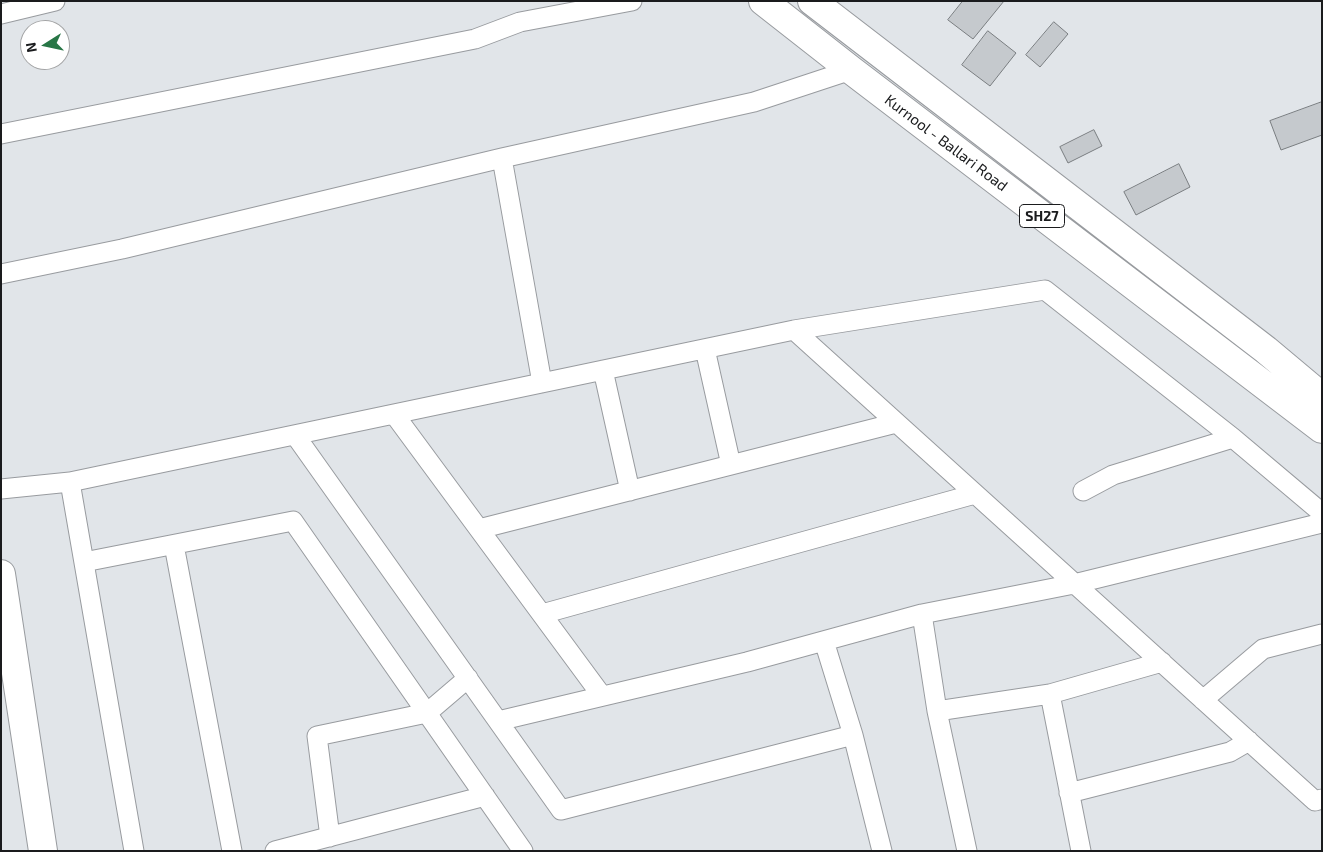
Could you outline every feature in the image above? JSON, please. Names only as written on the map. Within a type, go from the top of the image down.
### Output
[{"type":"main road","name":"Kurnool - Ballari Road","points":[[763,1],[1322,429]]},
{"type":"main road","name":"SH27","points":[[812,1],[1259,344],[1322,397]]},
{"type":"main road","points":[[1,574],[3,602],[43,851]]},
{"type":"street","points":[[1,14],[55,1]]},
{"type":"street","points":[[1,134],[475,39],[520,22],[632,1]]},
{"type":"street","points":[[1,274],[122,250],[502,158],[754,102],[851,70]]},
{"type":"street","points":[[502,158],[542,383]]},
{"type":"street","points":[[1,489],[70,482],[794,330],[1045,290],[1233,438],[1322,513]]},
{"type":"street","points":[[794,330],[1315,801],[1322,798]]},
{"type":"street","points":[[705,348],[731,465]]},
{"type":"street","points":[[603,370],[630,491]]},
{"type":"street","points":[[394,414],[602,696]]},
{"type":"street","points":[[479,529],[896,423]]},
{"type":"street","points":[[295,435],[561,810],[853,735]]},
{"type":"street","points":[[1083,492],[1113,475],[1233,438]]},
{"type":"street","points":[[70,482],[134,851]]},
{"type":"street","points":[[542,614],[975,494]]},
{"type":"street","points":[[84,562],[293,521],[523,851]]},
{"type":"street","points":[[498,721],[747,662],[922,614],[1074,584],[1322,523]]},
{"type":"street","points":[[174,545],[232,851]]},
{"type":"street","points":[[922,614],[937,711],[967,851]]},
{"type":"street","points":[[1203,700],[1263,649],[1322,634]]},
{"type":"street","points":[[824,640],[853,735],[882,851]]},
{"type":"street","points":[[937,711],[1050,694],[1162,662]]},
{"type":"street","points":[[330,837],[317,736],[427,713],[468,678]]},
{"type":"street","points":[[1050,694],[1081,851]]},
{"type":"street","points":[[1069,793],[1230,752],[1248,741]]},
{"type":"street","points":[[275,851],[485,796]]},
{"type":"building","points":[[963,1],[1004,1],[973,39],[948,20]]},
{"type":"building","points":[[1054,22],[1068,34],[1040,67],[1026,55]]},
{"type":"building","points":[[988,31],[1016,53],[990,86],[962,65]]},
{"type":"building","points":[[1322,102],[1322,135],[1281,150],[1270,121]]},
{"type":"building","points":[[1094,130],[1102,146],[1068,163],[1060,147]]},
{"type":"building","points":[[1179,164],[1190,187],[1136,215],[1124,192]]}]
